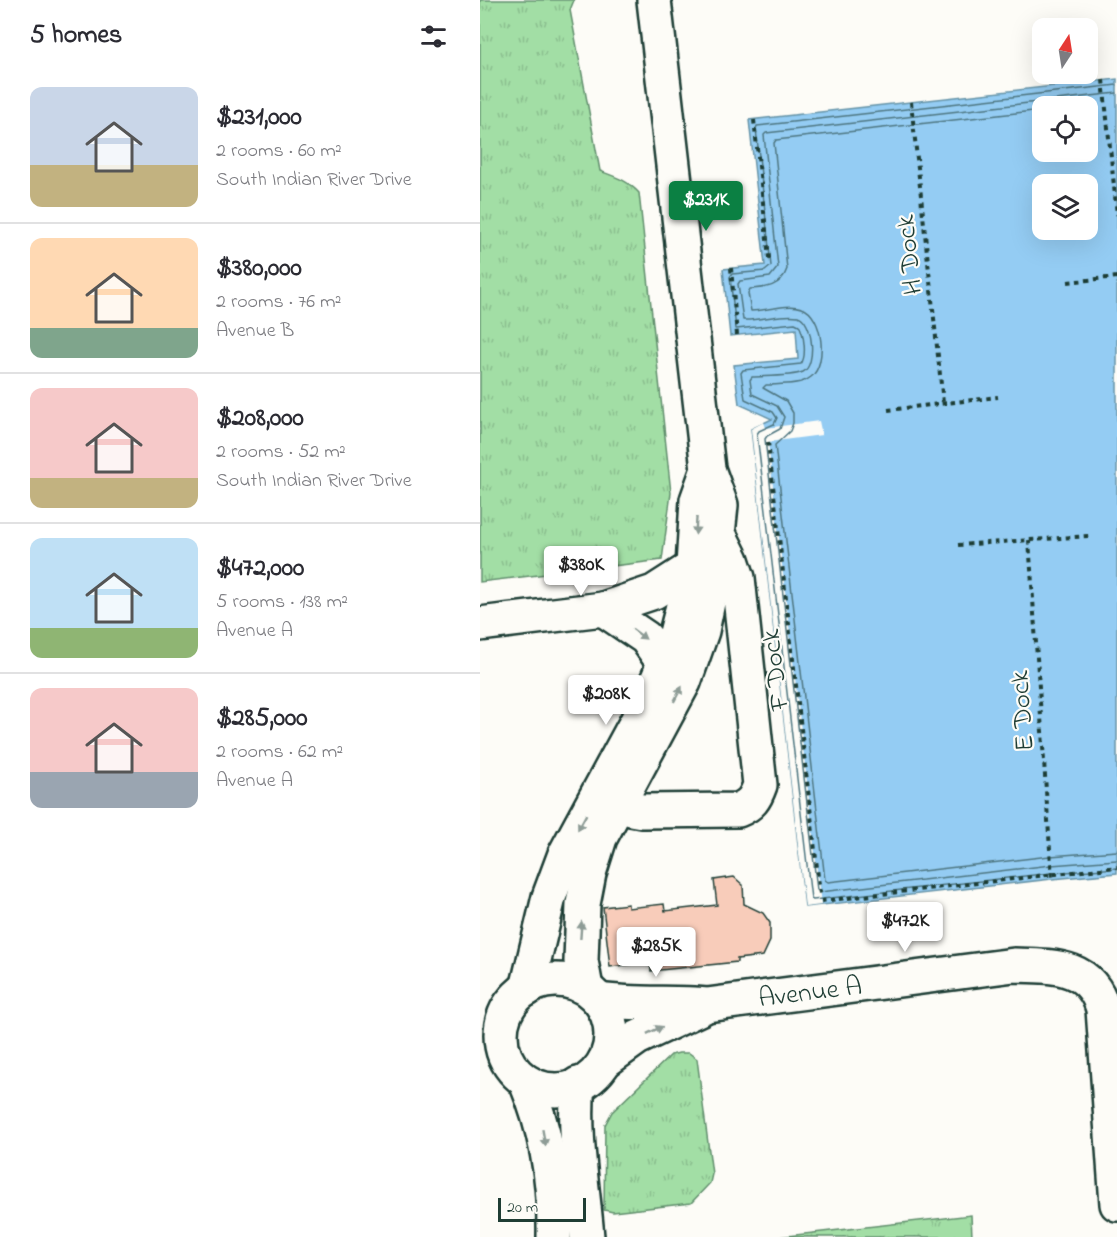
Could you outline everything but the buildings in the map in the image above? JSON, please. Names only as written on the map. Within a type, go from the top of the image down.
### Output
[{"type":"street","points":[[654,0],[708,469],[721,505],[714,573],[702,630],[684,682],[609,798],[565,854],[505,1003],[501,1039],[492,1053],[526,1082],[544,1089],[561,1089],[578,1084],[593,1075],[605,1061],[612,1043],[609,1013],[593,994],[580,961],[583,904],[609,798],[665,665],[683,608],[693,567],[697,500],[708,469]]},
{"type":"street","points":[[609,798],[631,809],[642,811],[738,810],[749,806],[756,798],[760,785],[738,578],[732,560],[718,534]]},
{"type":"street","points":[[480,624],[603,609],[654,592],[693,567]]},
{"type":"street","points":[[603,609],[646,638],[665,665]]},
{"type":"street","name":"Avenue A","points":[[593,994],[627,1004],[707,1005],[1014,965],[1046,965],[1070,969],[1088,981],[1099,995],[1103,1009],[1117,1204]]},
{"type":"street","points":[[505,1003],[555,981],[569,982],[593,994]]},
{"type":"street","name":"Avenue A","points":[[605,1061],[637,1038],[707,1005]]},
{"type":"street","points":[[526,1082],[537,1109],[543,1134],[555,1213],[555,1237]]},
{"type":"street","points":[[578,1084],[579,1236]]},
{"type":"path","points":[[1103,80],[1117,215]]},
{"type":"path","name":"H Dock","points":[[911,102],[943,403]]},
{"type":"path","points":[[754,120],[767,258]]},
{"type":"path","points":[[731,268],[737,335]]},
{"type":"path","points":[[1068,282],[1117,277]]},
{"type":"path","points":[[888,410],[998,397]]},
{"type":"path","name":"F Dock","points":[[768,442],[820,894]]},
{"type":"path","points":[[958,545],[1089,536]]},
{"type":"path","name":"E Dock","points":[[1029,540],[1052,876]]},
{"type":"path","points":[[821,901],[1117,867]]},
{"type":"green space","points":[[480,0],[574,0],[570,10],[600,171],[626,182],[639,193],[671,493],[662,560],[480,582]]},
{"type":"green space","points":[[689,1053],[697,1059],[712,1174],[710,1183],[691,1203],[613,1212],[604,1210],[605,1125],[612,1112],[671,1055]]},
{"type":"green space","points":[[971,1215],[972,1237],[778,1237]]},
{"type":"water","points":[[1117,79],[1117,873],[805,907],[751,429],[772,419],[739,404],[734,365],[798,359],[796,329],[730,336],[723,269],[765,265],[749,120],[1072,84],[1098,84],[1098,81]]},
{"type":"pier","points":[[819,421],[822,435],[768,442],[821,905],[805,907],[751,429],[764,422],[766,428]]}]
